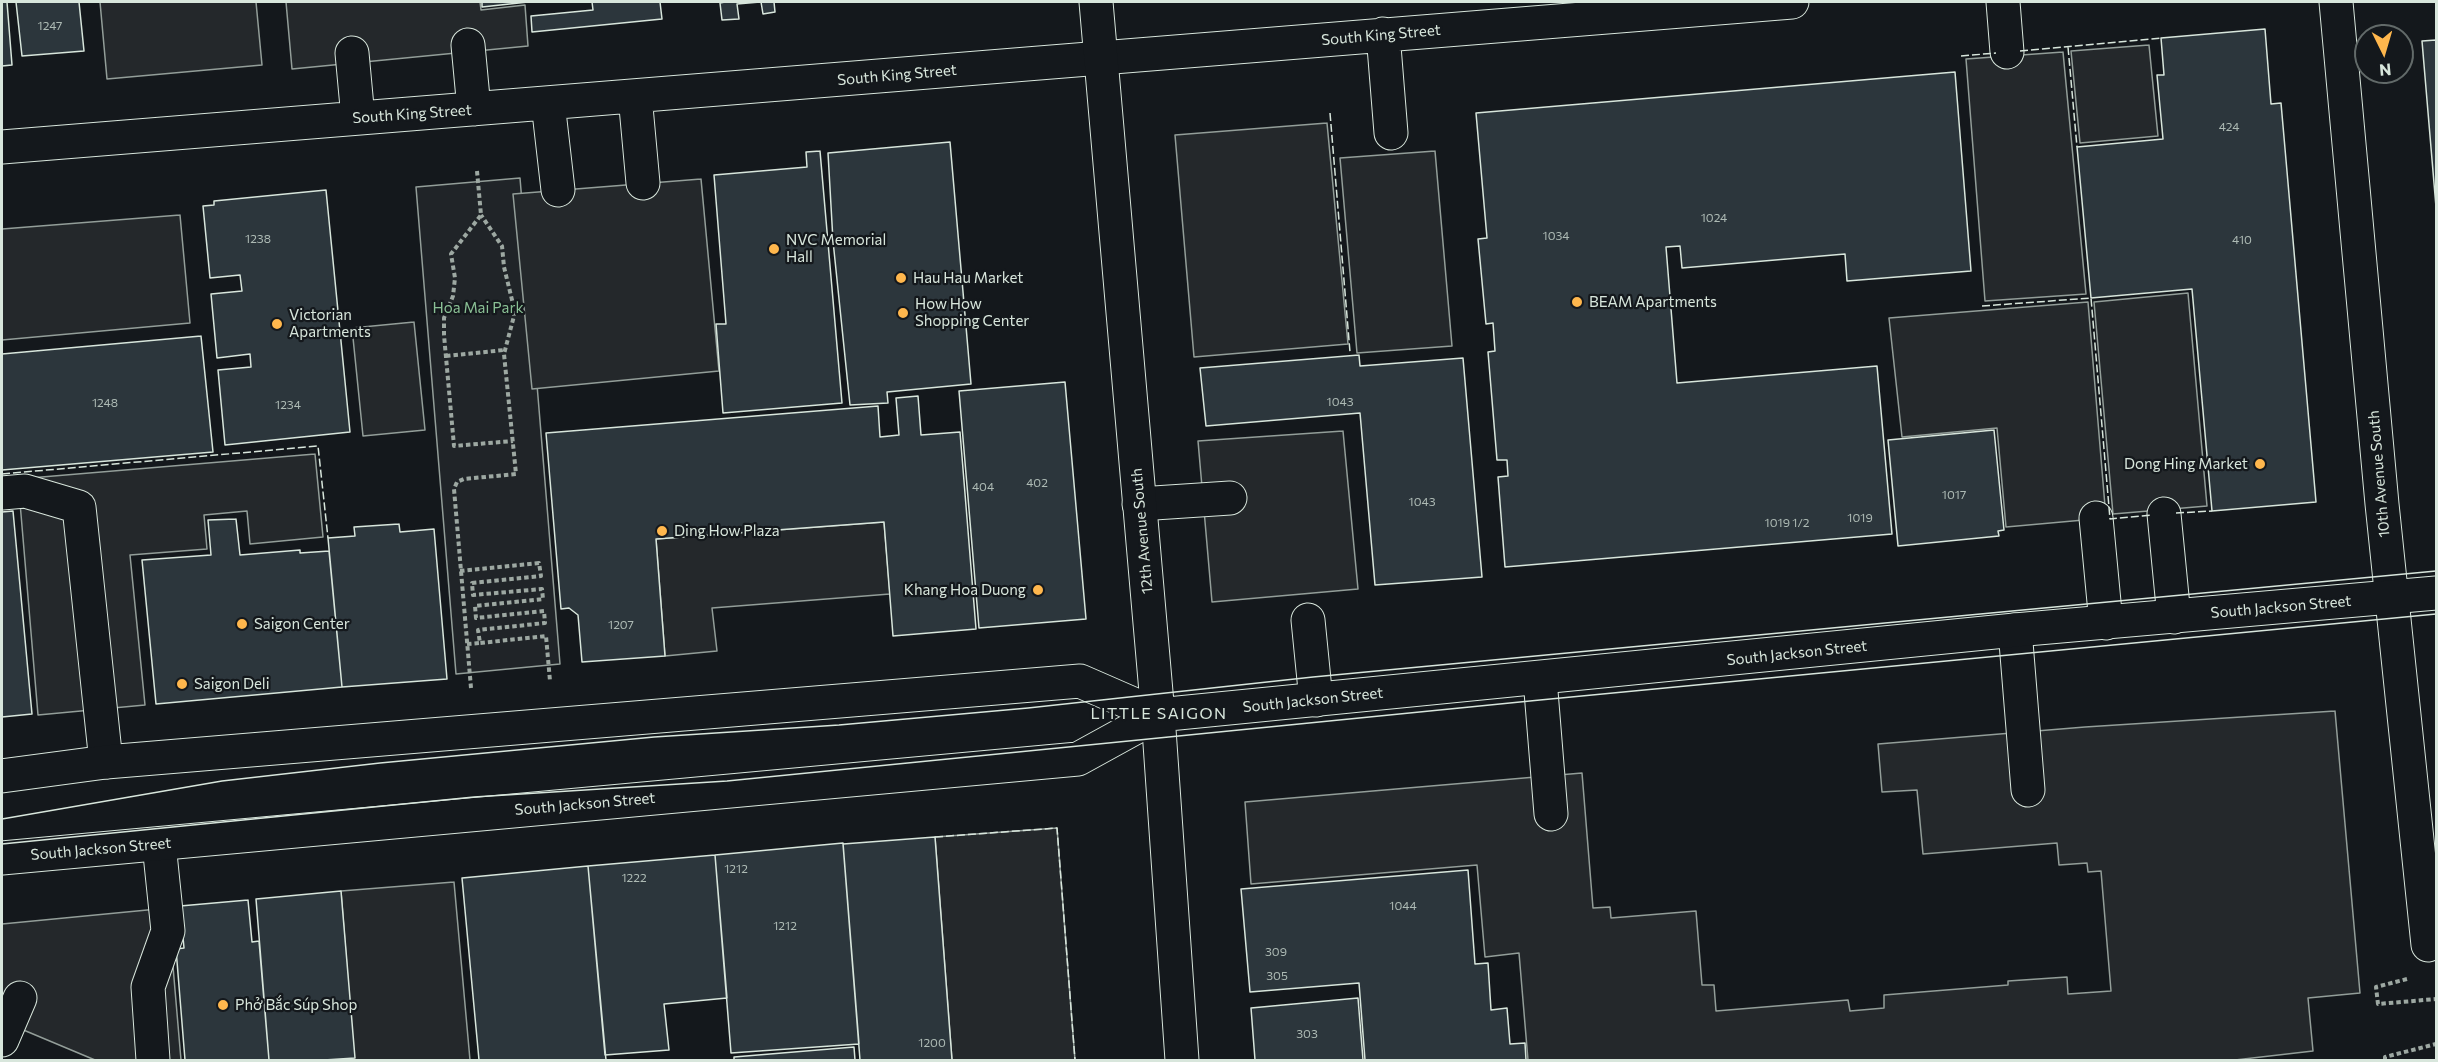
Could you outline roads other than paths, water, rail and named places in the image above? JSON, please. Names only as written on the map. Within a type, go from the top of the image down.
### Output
[{"type":"main road","name":"12th Avenue South","points":[[1096,2],[1158,716],[1182,1060]]},
{"type":"main road","name":"South King Street","points":[[2,147],[1383,34],[1572,10],[1792,2]]},
{"type":"main road","points":[[2003,2],[2007,52]]},
{"type":"main road","name":"10th Avenue South","points":[[2336,2],[2391,597],[2428,945]]},
{"type":"main road","points":[[1383,34],[1391,133]]},
{"type":"main road","points":[[468,45],[474,109]]},
{"type":"main road","points":[[352,53],[358,118]]},
{"type":"main road","points":[[635,96],[643,183]]},
{"type":"main road","points":[[548,103],[558,190]]},
{"type":"main road","points":[[2,493],[25,491],[79,507],[106,762]]},
{"type":"main road","points":[[1139,504],[1230,498]]},
{"type":"main road","points":[[2164,514],[2174,617]]},
{"type":"main road","points":[[2096,518],[2106,622]]},
{"type":"main road","name":"South Jackson Street","points":[[2,858],[1077,759],[1158,716],[2016,630],[2436,593]]},
{"type":"main road","points":[[1308,620],[1316,700]]},
{"type":"main road","points":[[2016,630],[2028,790]]},
{"type":"main road","points":[[1540,679],[1551,814]]},
{"type":"main road","name":"South Jackson Street","points":[[2,776],[106,762],[1080,681],[1158,716]]},
{"type":"main road","points":[[153,1060],[148,987],[168,931],[159,844]]},
{"type":"main road","points":[[2,1040],[20,998]]},
{"type":"tram line","points":[[2,819],[222,781],[380,763],[654,737],[839,725],[1028,708],[1313,677],[2436,571]]},
{"type":"tram line","points":[[2,844],[474,797],[727,781],[2436,614]]},
{"type":"place","name":"NVC Memorial Hall","points":[[774,249]]},
{"type":"place","name":"Hau Hau Market","points":[[901,278]]},
{"type":"place","name":"BEAM Apartments","points":[[1577,302]]},
{"type":"place","name":"How How Shopping Center","points":[[903,313]]},
{"type":"place","name":"Victorian Apartments","points":[[277,324]]},
{"type":"place","name":"Dong Hing Market","points":[[2260,464]]},
{"type":"place","name":"Ding How Plaza","points":[[662,531]]},
{"type":"place","name":"Khang Hoa Duong","points":[[1038,590]]},
{"type":"place","name":"Saigon Center","points":[[242,624]]},
{"type":"place","name":"Saigon Deli","points":[[182,684]]},
{"type":"place","name":"Phở Bắc Súp Shop","points":[[223,1005]]},
{"type":"district","name":"LITTLE SAIGON","points":[[1159,714]]},
{"type":"park label","name":"Hoa Mai Park","points":[[478,308]]}]
